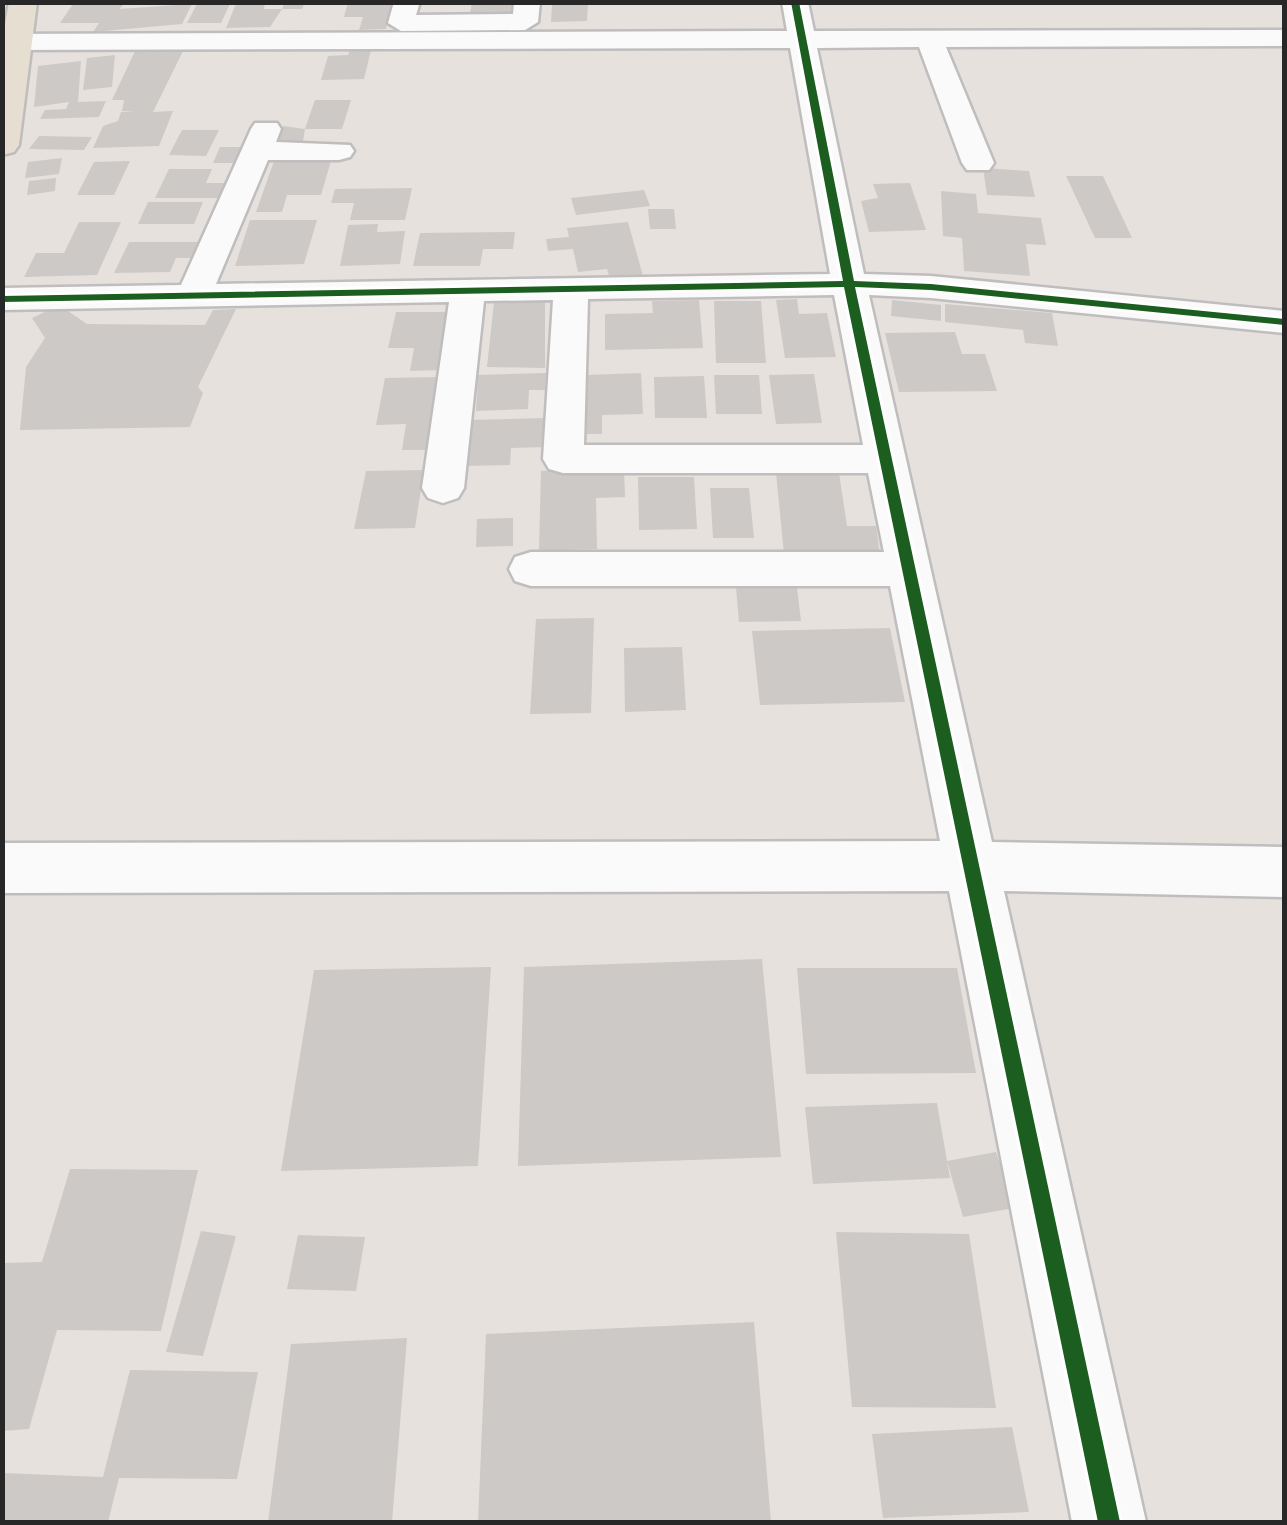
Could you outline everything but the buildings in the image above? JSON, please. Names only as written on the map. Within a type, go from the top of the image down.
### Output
[{"type":"main road","points":[[2,145],[9,42],[23,2]]},
{"type":"street","points":[[407,2],[401,23],[525,22],[528,2]]},
{"type":"street","points":[[794,2],[1109,1522]]},
{"type":"street","points":[[9,42],[1284,38]]},
{"type":"street","points":[[930,40],[978,163]]},
{"type":"street","points":[[194,295],[261,140],[339,151]]},
{"type":"street","points":[[2,299],[850,284],[931,287],[1284,322]]},
{"type":"street","points":[[571,288],[563,459],[887,459]]},
{"type":"street","points":[[443,488],[468,290]]},
{"type":"street","points":[[531,569],[910,569]]},
{"type":"street","points":[[2,868],[973,866],[1284,872]]},
{"type":"cycle path","points":[[795,2],[849,284],[1109,1522]]},
{"type":"cycle path","points":[[2,299],[849,284],[931,287],[1284,322]]}]
